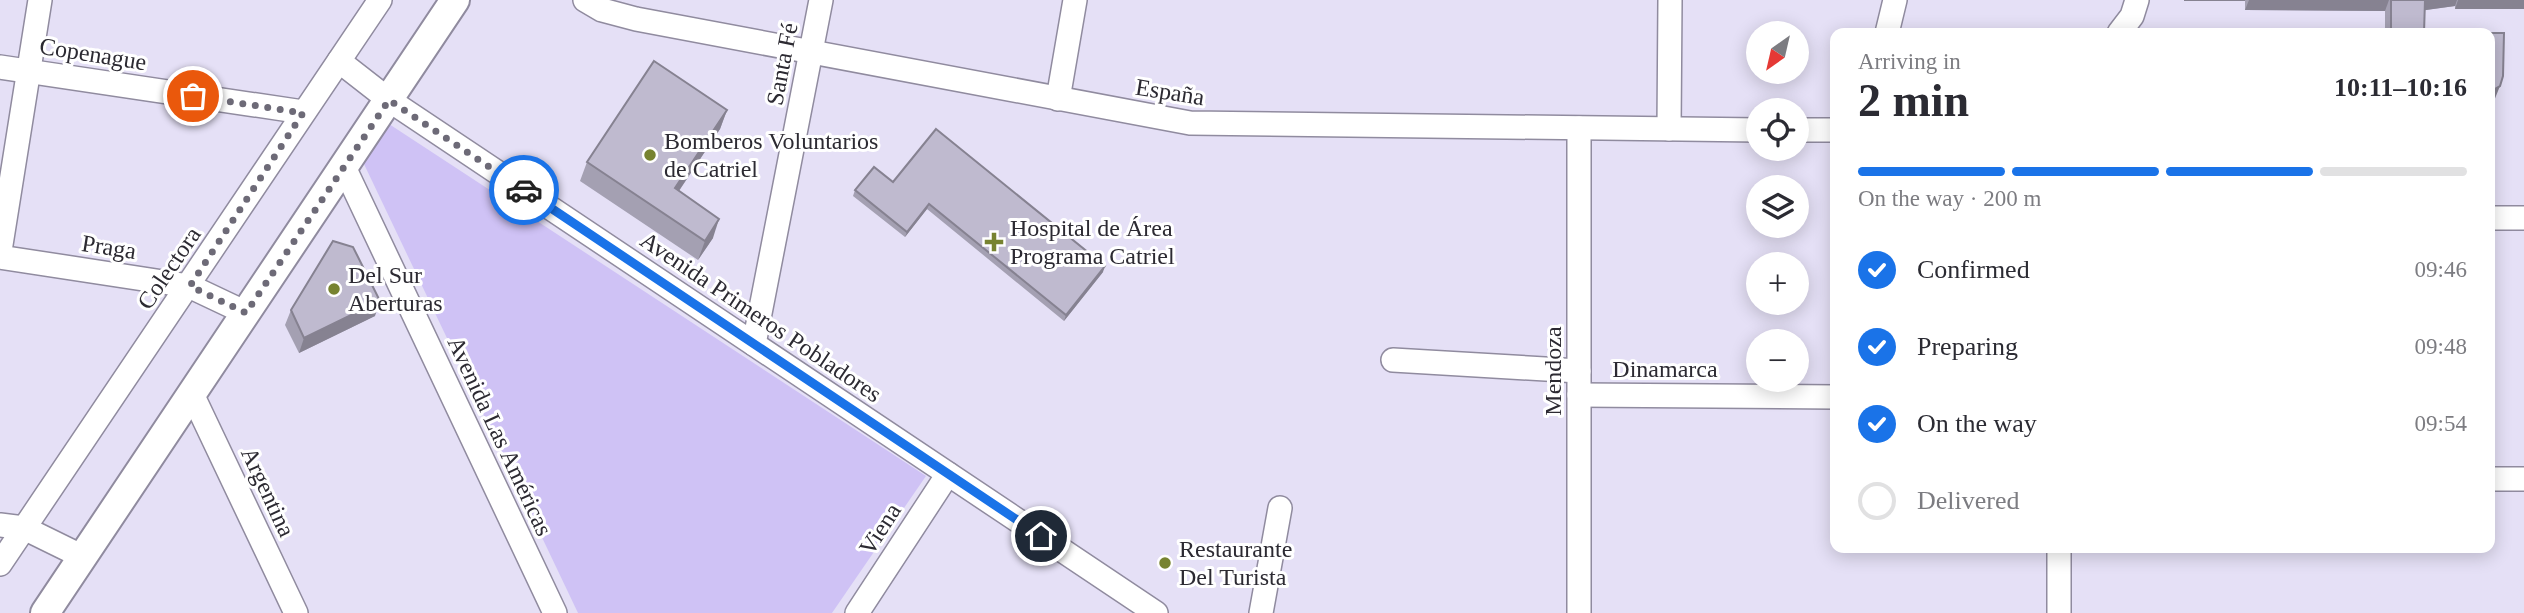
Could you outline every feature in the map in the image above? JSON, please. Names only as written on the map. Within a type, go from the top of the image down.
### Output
[{"type":"main road","points":[[45,613],[455,0]]},
{"type":"street","points":[[0,251],[40,0]]},
{"type":"street","name":"Colectora","points":[[0,564],[190,286],[380,0]]},
{"type":"street","name":"España","points":[[585,0],[602,10],[636,19],[1209,125],[1746,130]]},
{"type":"street","name":"Santa Fé","points":[[754,344],[821,0]]},
{"type":"street","points":[[1058,99],[1075,0]]},
{"type":"street","points":[[1670,0],[1670,129]]},
{"type":"street","points":[[1888,28],[1895,0]]},
{"type":"street","points":[[2123,28],[2132,16],[2137,0]]},
{"type":"street","name":"Avenida Primeros Pobladores","points":[[339,61],[389,100],[1156,613]]},
{"type":"street","name":"Copenague","points":[[0,67],[303,113]]},
{"type":"street","name":"Mendoza","points":[[1579,128],[1579,613]]},
{"type":"street","points":[[1809,130],[1830,131]]},
{"type":"street","name":"Avenida Las Américas","points":[[344,167],[555,613]]},
{"type":"street","points":[[2495,218],[2524,218]]},
{"type":"street","name":"Praga","points":[[0,257],[190,286],[246,313]]},
{"type":"street","points":[[1393,360],[1579,370]]},
{"type":"street","name":"Argentina","points":[[192,394],[296,613]]},
{"type":"street","name":"Dinamarca","points":[[1579,395],[1830,397]]},
{"type":"street","name":"Viena","points":[[857,613],[948,474]]},
{"type":"street","points":[[2495,479],[2524,479]]},
{"type":"street","points":[[1261,613],[1280,508]]},
{"type":"street","points":[[0,525],[24,528],[81,556]]},
{"type":"street","points":[[2059,553],[2059,613]]},
{"type":"shaded area","points":[[389,124],[926,476],[832,613],[578,613],[363,162]]},
{"type":"building","points":[[2391,0],[2425,0],[2424,28],[2391,28]]},
{"type":"building","points":[[2495,33],[2504,33],[2503,76],[2500,86],[2495,89]]},
{"type":"building","name":"Bomberos Voluntarios de Catriel","points":[[654,61],[727,110],[675,188],[719,219],[705,241],[587,162]]},
{"type":"building","points":[[936,129],[1105,266],[1066,315],[929,204],[907,232],[855,190],[874,167],[893,182]]},
{"type":"building","name":"Del Sur Aberturas","points":[[333,241],[353,247],[380,301],[304,338],[291,310]]},
{"type":"way so far","points":[[193,96],[303,113],[190,286],[246,313],[389,100],[524,190]]},
{"type":"place","name":"Bomberos Voluntarios de Catriel","points":[[650,155]]},
{"type":"place","name":"Hospital de Área Programa Catriel","points":[[994,242]]},
{"type":"place","name":"Del Sur Aberturas","points":[[334,289]]},
{"type":"place","name":"Restaurante Del Turista","points":[[1165,563]]},
{"type":"route","points":[[524,190],[1041,536]]}]
